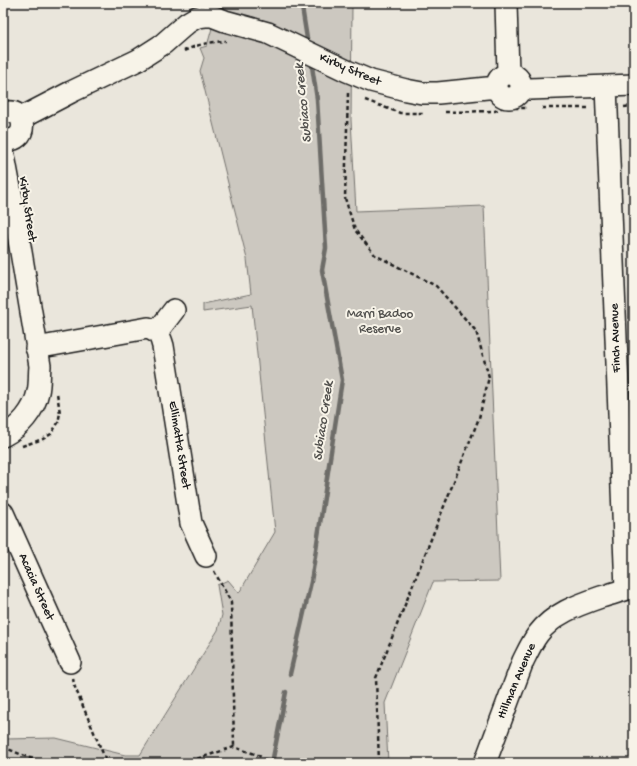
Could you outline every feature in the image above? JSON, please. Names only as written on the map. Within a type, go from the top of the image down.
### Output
[{"type":"street","points":[[506,3],[508,83]]},
{"type":"street","name":"Kirby Street","points":[[12,115],[71,92],[138,60],[163,44],[187,23],[197,17],[205,16],[212,16],[268,33],[371,81],[422,93],[486,89],[508,83],[530,89],[634,85]]},
{"type":"street","name":"Finch Avenue","points":[[606,86],[630,588]]},
{"type":"street","name":"Kirby Street","points":[[3,139],[12,140],[20,135],[23,127],[23,122],[12,115]]},
{"type":"street","name":"Kirby Street","points":[[3,150],[40,366],[38,392],[34,404],[26,417],[13,430],[10,442]]},
{"type":"street","points":[[36,348],[148,328],[157,332],[174,310]]},
{"type":"street","name":"Ellimatta Street","points":[[157,332],[163,346],[191,523],[206,556]]},
{"type":"street","name":"Acacia Street","points":[[3,513],[70,662]]},
{"type":"street","name":"Hillman Avenue","points":[[485,763],[523,661],[538,633],[549,622],[566,610],[630,588]]},
{"type":"path","points":[[180,53],[193,46],[230,40]]},
{"type":"path","points":[[348,93],[345,198],[355,230],[375,255],[436,286],[476,331],[489,377],[479,418],[376,678],[379,763]]},
{"type":"path","points":[[10,442],[43,439],[51,434],[58,423],[60,413],[57,390]]},
{"type":"path","points":[[206,556],[231,602],[234,747]]},
{"type":"path","points":[[70,662],[74,685],[107,763]]},
{"type":"path","points":[[3,746],[42,763]]},
{"type":"path","points":[[184,763],[234,747],[258,755],[269,763]]},
{"type":"green space","name":"Marri Badoo Reserve","points":[[219,3],[352,3],[351,120],[356,211],[484,206],[500,581],[433,582],[385,703],[388,763],[3,763],[3,738],[56,738],[125,755],[140,755],[218,630],[222,615],[217,585],[228,580],[239,593],[275,532],[252,305],[203,312],[203,304],[251,294],[247,259],[200,71],[204,58],[200,48],[207,46]]},
{"type":"waterway","name":"Subiaco Creek","points":[[302,3],[308,45]]},
{"type":"waterway","name":"Subiaco Creek","points":[[290,674],[311,582],[342,380],[322,270],[326,248],[317,99],[311,60]]},
{"type":"waterway","name":"Subiaco Creek","points":[[272,763],[286,692]]}]
